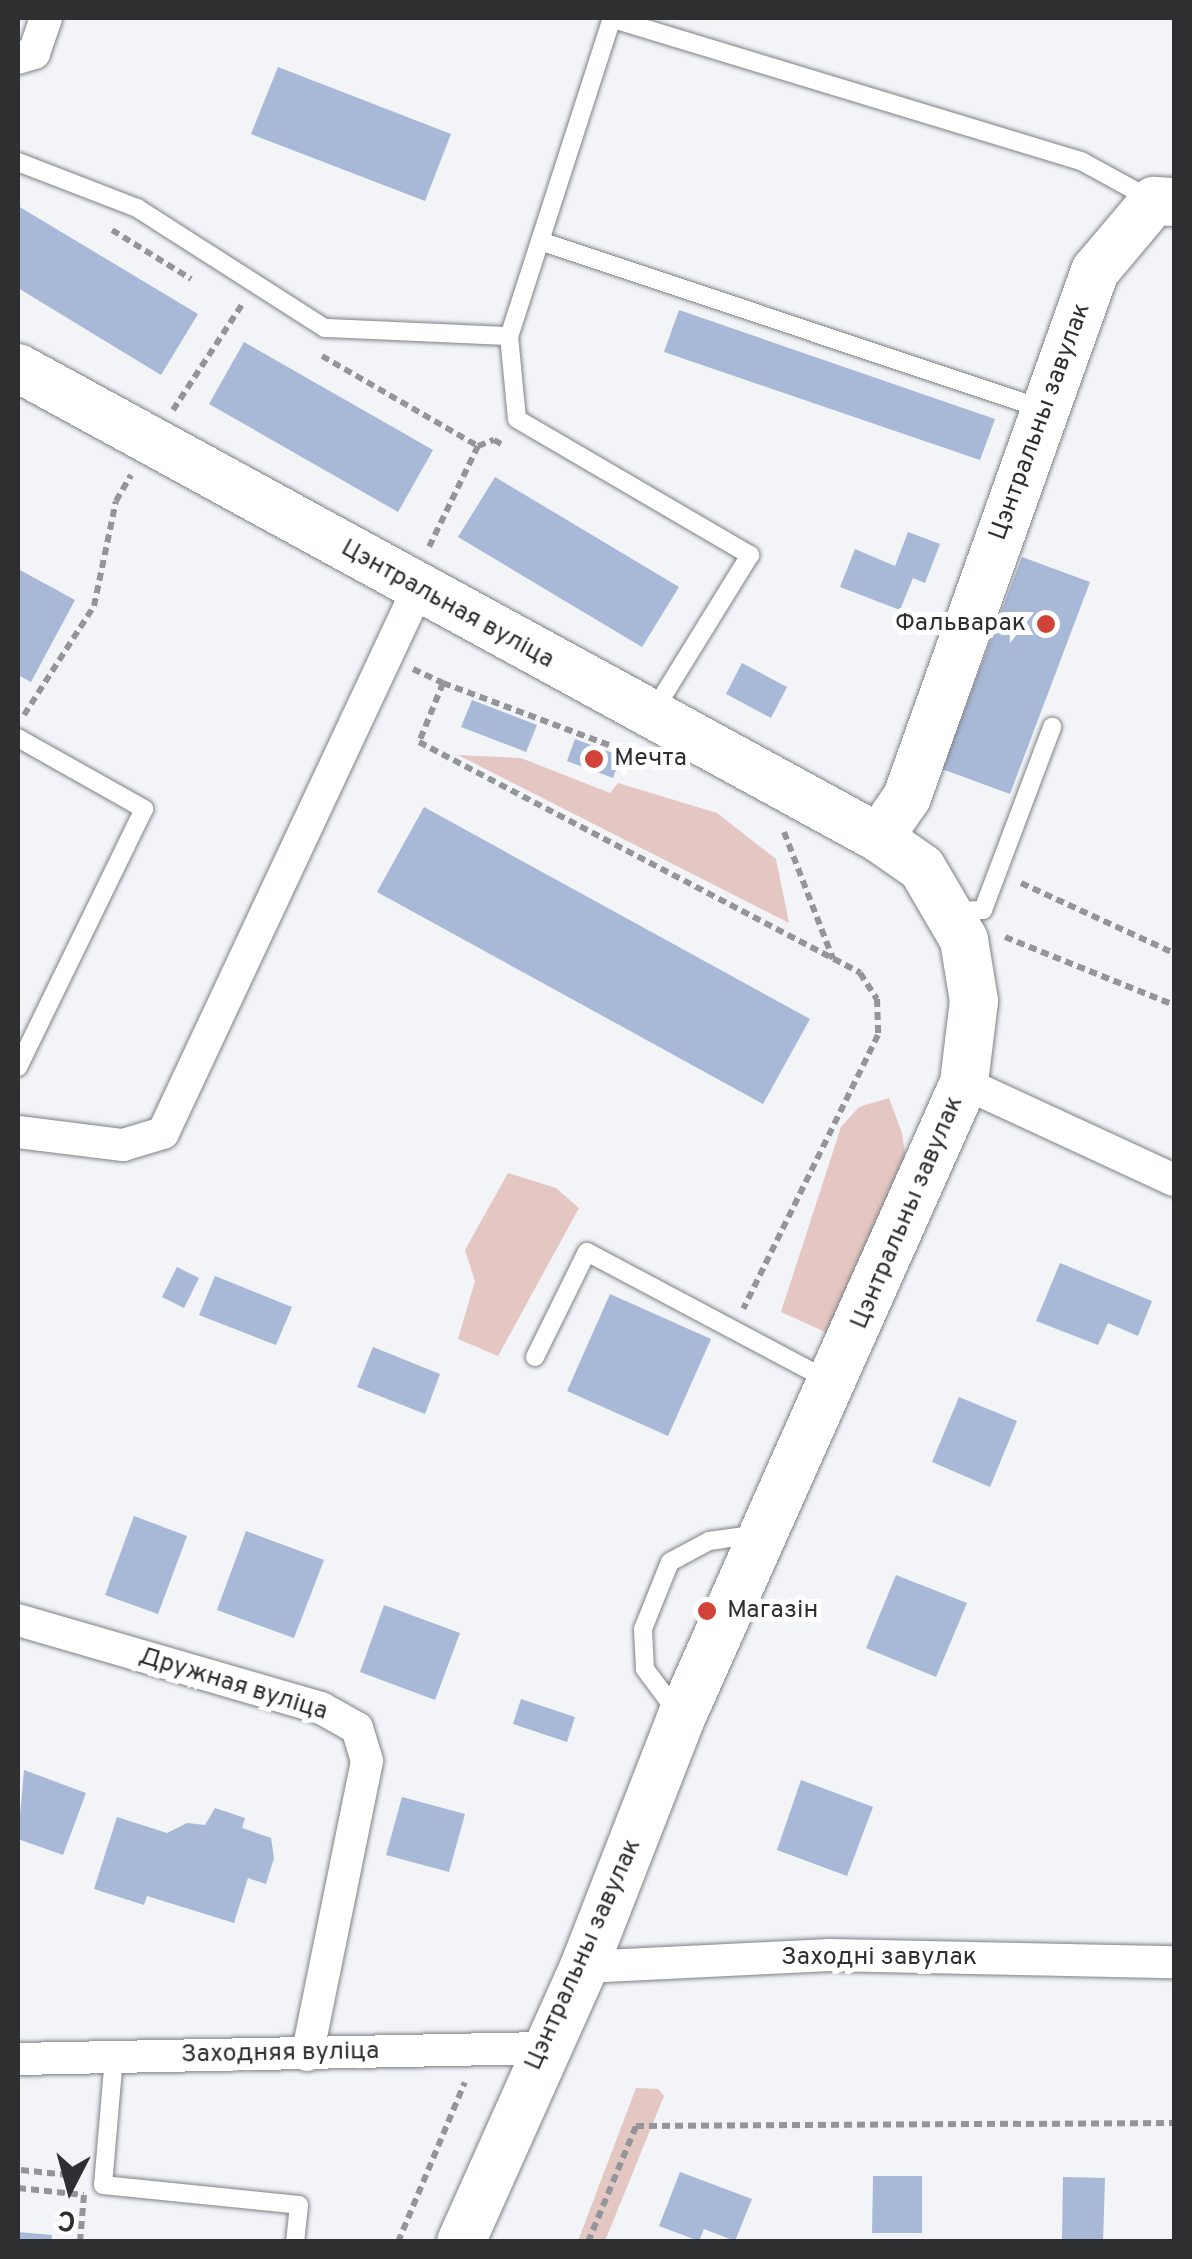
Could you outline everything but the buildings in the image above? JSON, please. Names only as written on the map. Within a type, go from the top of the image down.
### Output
[{"type":"street","points":[[18,58],[34,53],[46,18]]},
{"type":"street","name":"Цэнтральны завулак","points":[[461,2242],[542,2048],[584,1966],[680,1718],[834,1383],[964,1083],[974,1000],[964,940],[966,911],[922,868],[879,838],[907,797],[1096,271],[1164,202]]},
{"type":"street","name":"Цэнтральная вуліца","points":[[18,368],[138,462],[420,576],[644,736],[879,838]]},
{"type":"street","points":[[18,1132],[123,1145],[162,1134],[420,576]]},
{"type":"street","points":[[964,1083],[1174,1180]]},
{"type":"street","name":"Дружная вуліца","points":[[18,1620],[321,1708],[357,1728],[367,1762],[307,2055]]},
{"type":"street","name":"Заходні завулак","points":[[584,1966],[830,1956],[1174,1962]]},
{"type":"street","name":"Заходняя вуліца","points":[[18,2059],[542,2048]]},
{"type":"lane","points":[[644,736],[750,555],[516,420],[509,336],[611,18],[1081,162],[1164,202]]},
{"type":"lane","points":[[18,162],[138,208],[325,328],[509,336]]},
{"type":"lane","points":[[540,241],[1044,409]]},
{"type":"lane","points":[[966,911],[997,872],[1052,727]]},
{"type":"lane","points":[[18,738],[144,810],[18,1067]]},
{"type":"lane","points":[[535,1357],[587,1252],[834,1383]]},
{"type":"lane","points":[[680,1718],[645,1668],[643,1629],[670,1562],[709,1541],[763,1533]]},
{"type":"lane","points":[[114,2057],[104,2185],[299,2205],[295,2242]]},
{"type":"path","points":[[97,220],[208,289]]},
{"type":"path","points":[[18,725],[94,606],[116,501],[256,284]]},
{"type":"path","points":[[224,299],[257,319]]},
{"type":"path","points":[[308,348],[478,446]]},
{"type":"path","points":[[420,576],[478,446],[494,440],[511,450]]},
{"type":"path","points":[[384,656],[443,683],[644,736]]},
{"type":"path","points":[[443,683],[419,742],[860,973],[877,999],[878,1035],[734,1330]]},
{"type":"path","points":[[997,872],[1174,952]]},
{"type":"path","points":[[966,911],[997,934],[1174,1005]]},
{"type":"path","points":[[398,2242],[480,2048]]},
{"type":"path","points":[[588,2242],[636,2126],[1174,2124]]},
{"type":"path","points":[[20,2170],[85,2177],[80,2242]]},
{"type":"path","points":[[18,2188],[84,2195]]},
{"type":"shaded area","points":[[458,755],[521,758],[610,793],[618,783],[717,813],[776,859],[789,923]]},
{"type":"shaded area","points":[[889,1098],[902,1133],[913,1206],[852,1344],[781,1312],[841,1127],[859,1107]]},
{"type":"shaded area","points":[[508,1173],[556,1188],[579,1208],[498,1356],[458,1339],[475,1281],[465,1250]]},
{"type":"shaded area","points":[[636,2088],[658,2089],[664,2096],[605,2241],[578,2241]]},
{"type":"place","name":"Фальварак","points":[[1046,624]]},
{"type":"place","name":"Мечта","points":[[594,759]]},
{"type":"place","name":"Магазін","points":[[707,1611]]}]
